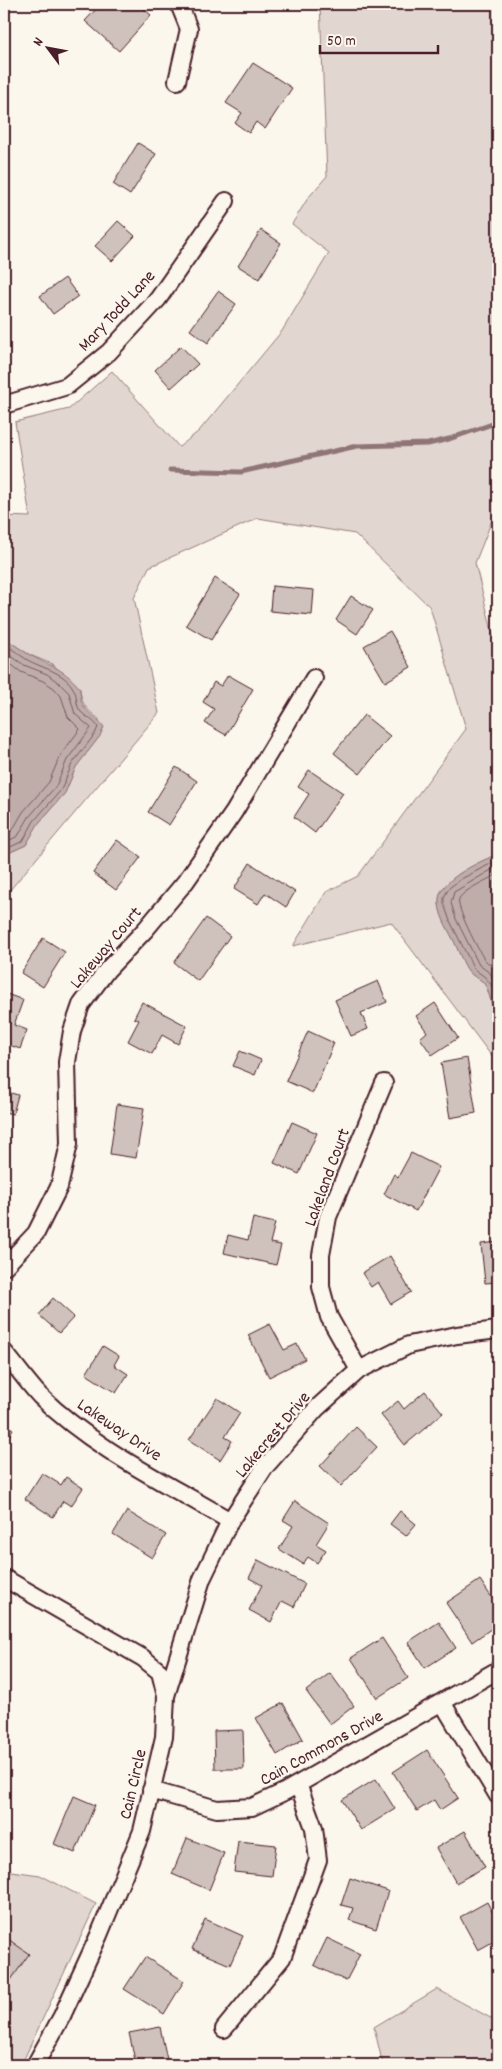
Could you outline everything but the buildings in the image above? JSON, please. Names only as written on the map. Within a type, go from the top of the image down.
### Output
[{"type":"street","points":[[178,81],[189,29],[179,4]]},
{"type":"street","name":"Mary Todd Lane","points":[[4,405],[67,386],[109,352],[158,299],[226,201]]},
{"type":"street","name":"Lakeway Court","points":[[4,1267],[36,1233],[59,1187],[70,1144],[67,1062],[72,1031],[81,1005],[107,970],[145,930],[186,881],[234,812],[314,678]]},
{"type":"street","name":"Lakeland Court","points":[[359,1370],[329,1317],[321,1287],[321,1255],[328,1217],[384,1083]]},
{"type":"street","name":"Lakecrest Drive","points":[[166,1696],[202,1579],[230,1521],[266,1467],[318,1408],[359,1370],[409,1346],[457,1334],[498,1330]]},
{"type":"street","name":"Lakeway Drive","points":[[4,1352],[40,1395],[73,1425],[110,1450],[230,1521]]},
{"type":"street","name":"Cain Circle","points":[[4,1578],[143,1658],[160,1672],[166,1696],[164,1737],[142,1831],[112,1906],[62,2016],[35,2065]]},
{"type":"street","name":"Cain Commons Drive","points":[[151,1790],[217,1808],[252,1806],[298,1784],[498,1670]]},
{"type":"street","points":[[442,1702],[498,1796]]},
{"type":"street","points":[[224,2029],[282,1958],[318,1860],[314,1828],[298,1784]]},
{"type":"shaded area","points":[[320,4],[498,4],[498,505],[475,563],[498,655],[498,854],[472,866],[454,878],[441,892],[439,904],[441,915],[467,970],[486,986],[493,1009],[498,1017],[498,1206],[493,1058],[391,922],[293,946],[326,892],[358,876],[466,729],[430,607],[355,534],[258,518],[149,567],[134,598],[159,713],[4,897],[4,855],[26,845],[38,824],[65,793],[76,767],[100,736],[99,719],[85,706],[80,688],[52,664],[30,655],[4,638],[4,516],[30,517],[15,422],[69,409],[112,371],[179,447],[199,431],[282,331],[329,253],[292,224],[308,198],[327,176]]},
{"type":"shaded area","points":[[4,1870],[40,1875],[96,1904],[25,2057],[17,2065],[4,2065]]},
{"type":"shaded area","points":[[437,1989],[498,2022],[498,2065],[383,2065],[374,2027]]},
{"type":"water","points":[[4,638],[30,655],[61,671],[72,680],[79,688],[83,706],[104,727],[100,736],[76,767],[65,793],[38,824],[26,845],[4,855]]},
{"type":"water","points":[[498,854],[498,1017],[493,1009],[486,986],[467,970],[441,915],[439,899],[446,885],[454,878],[472,866]]},
{"type":"waterway","points":[[170,470],[241,472],[357,446],[428,444],[449,439],[498,422]]}]
